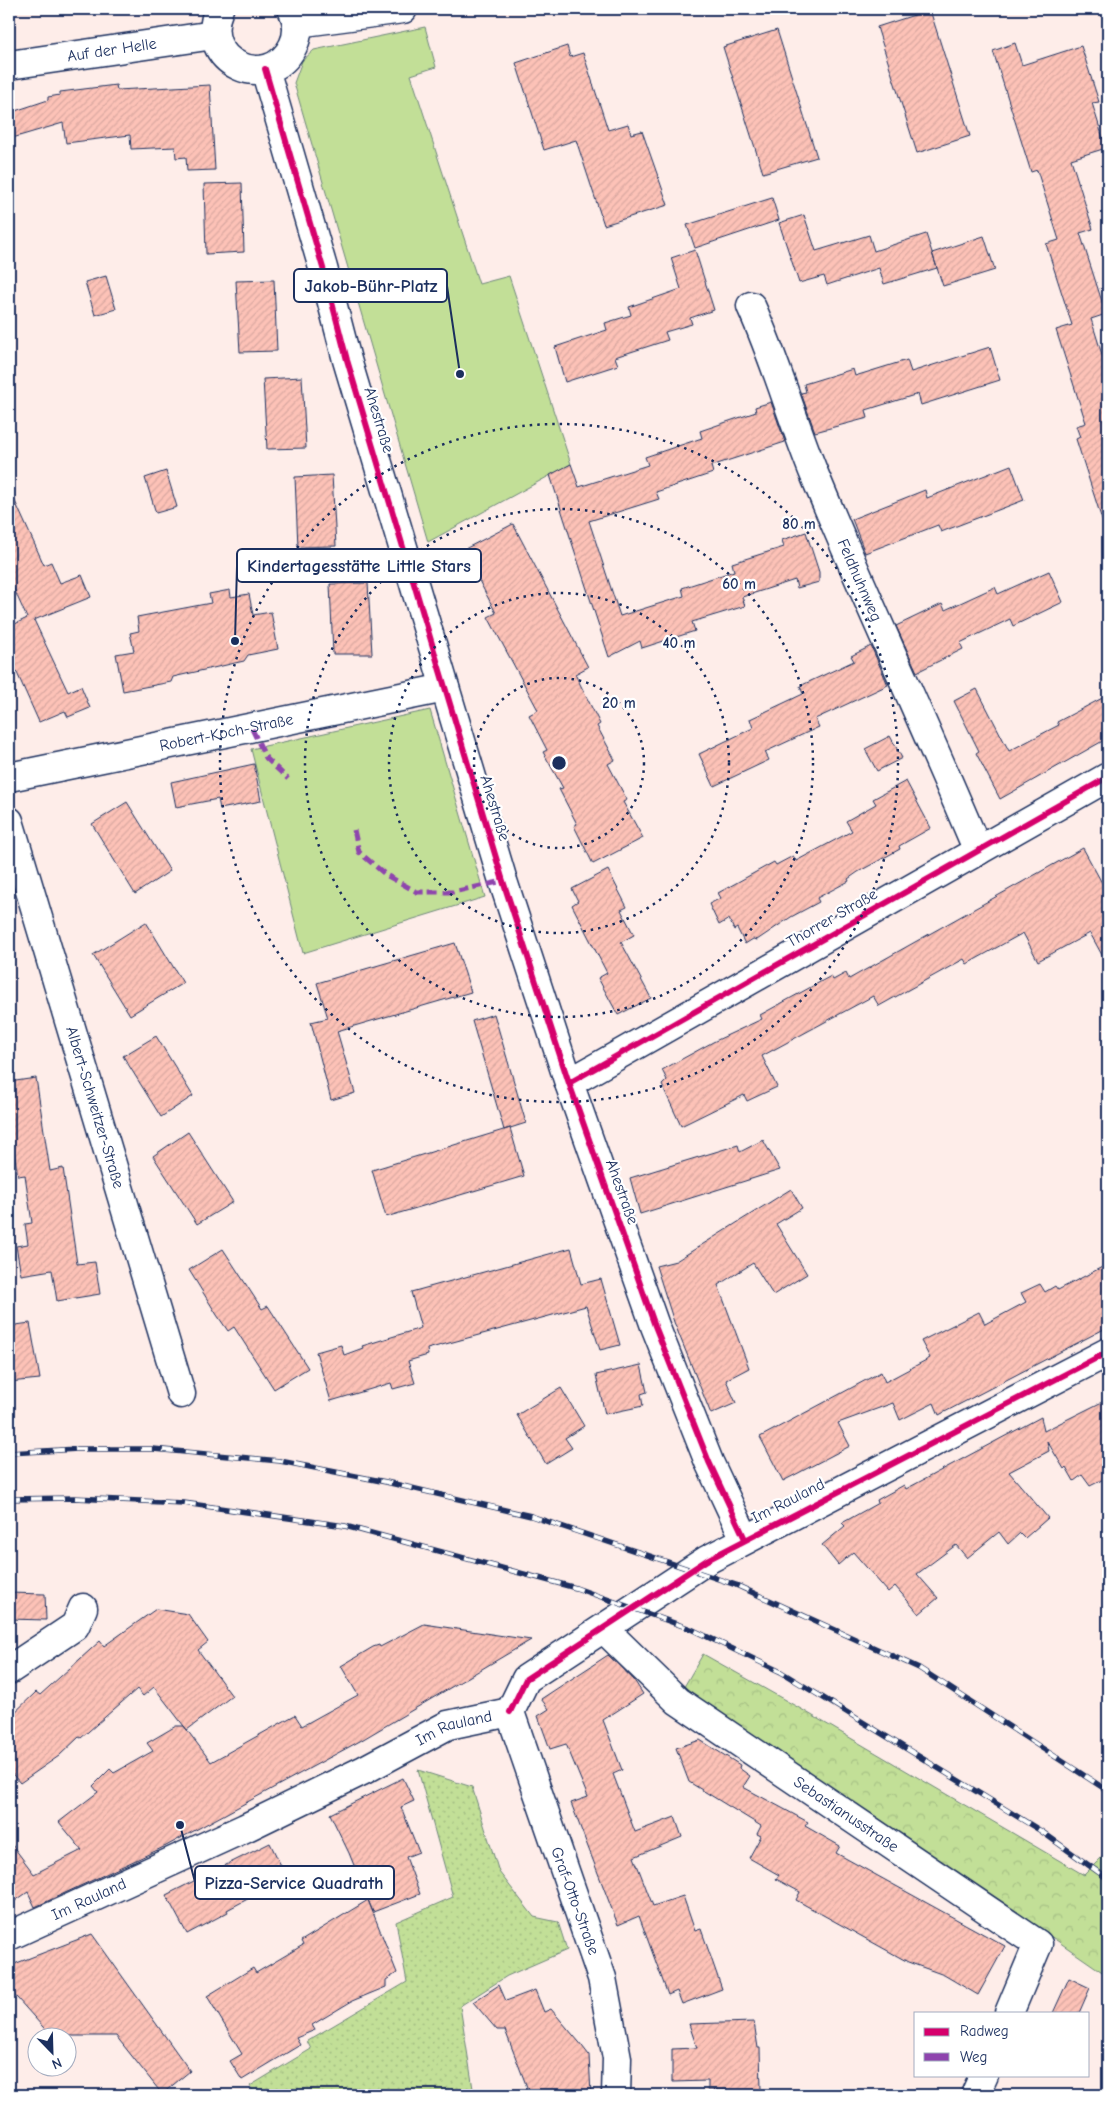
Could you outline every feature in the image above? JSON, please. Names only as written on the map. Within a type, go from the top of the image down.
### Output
[{"type":"street","points":[[216,22],[221,52],[235,65],[255,70],[265,69],[284,60],[290,52],[297,34],[295,16],[403,9]]},
{"type":"street","name":"Auf der Helle","points":[[9,65],[216,22]]},
{"type":"street","name":"Ahestraße","points":[[265,69],[324,268],[350,370],[503,881],[569,1083],[655,1326],[708,1462],[745,1539]]},
{"type":"street","name":"Feldhuhnweg","points":[[752,306],[764,334],[812,469],[978,851]]},
{"type":"street","name":"Robert-Koch-Straße","points":[[9,777],[445,688]]},
{"type":"street","name":"Thorrer Straße","points":[[569,1083],[1108,777]]},
{"type":"street","name":"Albert-Schweitzer-Straße","points":[[9,821],[181,1394]]},
{"type":"street","name":"Im Rauland","points":[[9,1936],[245,1828],[364,1770],[448,1725],[510,1712],[526,1678],[604,1629],[707,1560],[1108,1352]]},
{"type":"street","points":[[9,1670],[75,1626],[83,1608]]},
{"type":"street","name":"Sebastianusstraße","points":[[604,1629],[678,1701],[1038,1944],[1010,2012]]},
{"type":"street","name":"Graf-Otto-Straße","points":[[510,1712],[602,1978],[617,2058],[616,2095]]},
{"type":"street","points":[[975,2095],[984,2076]]},
{"type":"green space","points":[[425,27],[436,67],[411,75],[479,284],[509,276],[571,464],[428,542],[294,83],[302,61],[314,50]]},
{"type":"green space","points":[[430,710],[485,897],[303,953],[251,749]]},
{"type":"green space","points":[[703,1654],[801,1709],[1084,1875],[1108,1851],[1108,1976],[1033,1924],[681,1692]]},
{"type":"green space","points":[[418,1770],[472,1787],[499,1872],[534,1917],[558,1922],[567,1950],[507,1976],[460,2006],[474,2095],[256,2095],[250,2086],[311,2049],[307,2041],[407,1982],[396,1922],[453,1897]]},
{"type":"building","points":[[930,10],[970,136],[917,153],[877,27]]},
{"type":"building","points":[[777,30],[817,157],[763,173],[723,47]]},
{"type":"building","points":[[1015,43],[1022,65],[1081,46],[1099,102],[1092,103],[1106,148],[1071,159],[1093,229],[1080,233],[1106,314],[1091,319],[1108,374],[1108,523],[1103,523],[1076,439],[1080,437],[1076,426],[1086,423],[1056,330],[1072,325],[1046,244],[1059,240],[1037,170],[1031,172],[993,51]]},
{"type":"building","points":[[567,46],[570,57],[583,53],[608,130],[628,124],[631,134],[642,131],[668,205],[604,225],[576,140],[544,150],[516,63]]},
{"type":"building","points":[[116,85],[117,90],[210,85],[215,170],[187,171],[186,157],[176,158],[175,147],[131,149],[130,135],[66,143],[63,123],[9,139],[9,113],[48,100],[48,97],[60,95],[60,92]]},
{"type":"building","points":[[242,183],[244,252],[206,254],[204,184]]},
{"type":"building","points":[[772,198],[779,220],[695,248],[687,225]]},
{"type":"building","points":[[804,215],[816,251],[869,235],[874,251],[926,234],[937,268],[884,284],[879,268],[827,285],[824,276],[799,283],[779,223]]},
{"type":"building","points":[[984,236],[995,270],[943,286],[932,253]]},
{"type":"building","points":[[695,250],[714,310],[690,318],[692,324],[665,332],[668,340],[615,357],[618,365],[565,382],[555,347],[607,330],[605,323],[631,315],[629,307],[681,289],[671,258]]},
{"type":"building","points":[[106,276],[116,309],[95,315],[85,282]]},
{"type":"building","points":[[274,280],[277,351],[240,352],[236,281]]},
{"type":"building","points":[[990,347],[1000,380],[921,405],[918,394],[866,410],[868,418],[815,432],[801,393],[806,392],[804,384],[853,369],[855,376],[907,360],[911,372]]},
{"type":"building","points":[[302,377],[306,448],[267,449],[263,379]]},
{"type":"building","points":[[771,402],[785,442],[711,466],[713,473],[656,492],[659,499],[589,521],[620,616],[684,596],[682,588],[734,571],[732,563],[784,547],[782,540],[806,532],[819,572],[819,582],[797,588],[795,580],[742,597],[745,606],[692,622],[695,631],[642,648],[640,641],[609,657],[550,475],[571,464],[579,487],[648,465],[645,457],[702,438],[700,431],[756,412],[755,407]]},
{"type":"building","points":[[1011,465],[1024,500],[941,532],[938,525],[865,553],[852,519],[925,490],[927,498]]},
{"type":"building","points":[[166,471],[177,507],[156,513],[145,478]]},
{"type":"building","points":[[332,475],[336,546],[298,547],[295,477]]},
{"type":"building","points":[[9,488],[44,565],[51,562],[60,583],[82,575],[91,597],[34,620],[68,692],[81,686],[90,708],[68,717],[65,711],[39,722],[9,655],[9,627],[27,618],[9,578]]},
{"type":"building","points":[[513,524],[588,667],[575,674],[600,724],[597,726],[615,760],[608,764],[627,800],[623,802],[643,838],[593,864],[574,826],[577,824],[559,789],[563,788],[543,752],[547,750],[529,715],[538,710],[488,617],[496,613],[463,550]]},
{"type":"building","points":[[1049,571],[1063,602],[1013,626],[1010,619],[960,643],[963,649],[917,672],[896,626],[942,604],[945,610],[995,587],[998,594]]},
{"type":"building","points":[[368,583],[372,654],[333,654],[330,584]]},
{"type":"building","points":[[230,590],[231,597],[249,594],[253,615],[271,612],[278,649],[248,655],[244,661],[173,677],[171,682],[123,691],[116,654],[134,651],[130,633],[139,631],[137,617],[211,603],[209,594]]},
{"type":"building","points":[[871,646],[888,685],[815,719],[819,727],[765,752],[769,760],[714,786],[699,754],[753,728],[750,719],[803,694],[800,686],[854,661],[851,656]]},
{"type":"building","points":[[977,689],[1009,751],[1059,725],[1057,722],[1108,695],[1108,738],[1000,799],[976,753],[979,751],[954,701]]},
{"type":"building","points":[[890,736],[902,758],[877,771],[865,749]]},
{"type":"building","points":[[254,764],[261,801],[220,809],[218,799],[176,807],[171,782]]},
{"type":"building","points":[[906,781],[931,828],[899,846],[900,849],[858,872],[848,879],[849,881],[817,898],[819,902],[791,917],[757,940],[753,939],[745,944],[737,928],[734,930],[729,919],[719,925],[709,904],[721,898],[718,893],[774,862],[776,865],[793,856],[796,861],[852,831],[846,821],[876,804],[873,799]]},
{"type":"building","points":[[127,802],[170,871],[135,894],[92,824]]},
{"type":"building","points":[[1083,848],[1108,894],[1108,966],[1090,933],[1038,961],[1023,933],[967,964],[964,959],[879,1006],[873,996],[762,1056],[777,1087],[747,1101],[744,1095],[681,1126],[662,1085],[667,1080],[662,1070],[713,1042],[762,1019],[760,1015],[831,976],[833,980],[846,973],[849,979]]},
{"type":"building","points":[[608,870],[627,907],[621,910],[634,935],[621,942],[651,998],[618,1015],[598,978],[607,973],[572,905],[578,901],[572,889]]},
{"type":"building","points":[[146,922],[183,983],[130,1015],[93,955]]},
{"type":"building","points":[[455,943],[471,992],[337,1031],[355,1093],[331,1100],[311,1022],[328,1018],[317,983]]},
{"type":"building","points":[[494,1014],[526,1123],[504,1130],[472,1021]]},
{"type":"building","points":[[156,1036],[193,1096],[161,1117],[123,1056]]},
{"type":"building","points":[[36,1078],[50,1171],[63,1168],[77,1264],[95,1262],[100,1294],[57,1301],[52,1270],[21,1275],[16,1246],[28,1244],[25,1224],[32,1223],[25,1175],[18,1176],[13,1146],[9,1147],[9,1082]]},
{"type":"building","points":[[510,1128],[524,1176],[386,1217],[372,1170]]},
{"type":"building","points":[[188,1132],[233,1202],[197,1224],[153,1156]]},
{"type":"building","points":[[763,1140],[780,1170],[640,1214],[630,1178],[738,1145],[740,1152]]},
{"type":"building","points":[[791,1189],[802,1208],[776,1224],[807,1274],[773,1295],[753,1263],[718,1285],[749,1368],[726,1380],[736,1403],[711,1414],[674,1322],[656,1266],[676,1261]]},
{"type":"building","points":[[571,1248],[581,1284],[601,1279],[620,1345],[600,1350],[586,1306],[427,1349],[428,1355],[408,1361],[415,1383],[393,1389],[391,1383],[331,1401],[316,1352],[341,1345],[344,1355],[363,1348],[362,1346],[421,1328],[411,1292]]},
{"type":"building","points":[[223,1249],[262,1309],[268,1306],[308,1368],[274,1389],[234,1327],[228,1331],[189,1270]]},
{"type":"building","points":[[1108,1264],[1108,1327],[939,1415],[934,1403],[900,1420],[893,1403],[838,1423],[850,1446],[783,1481],[760,1437],[881,1372],[885,1382],[930,1358],[921,1341],[979,1312],[985,1324],[1026,1302],[1021,1293],[1040,1284],[1045,1292],[1055,1286],[1058,1290]]},
{"type":"building","points":[[30,1323],[40,1379],[9,1382],[9,1326]]},
{"type":"building","points":[[641,1365],[647,1392],[641,1394],[643,1406],[605,1414],[596,1375]]},
{"type":"building","points":[[561,1388],[584,1426],[565,1438],[572,1448],[546,1464],[517,1415]]},
{"type":"building","points":[[1108,1399],[1108,1477],[1090,1486],[1082,1475],[1074,1481],[1066,1467],[1064,1469],[1047,1441],[1049,1451],[1009,1472],[1048,1518],[1025,1538],[1020,1533],[1008,1544],[999,1532],[967,1558],[956,1545],[917,1574],[938,1598],[919,1614],[895,1586],[888,1592],[853,1552],[838,1565],[822,1545],[845,1526],[842,1523],[878,1503],[877,1500],[904,1485],[906,1489],[1041,1417],[1044,1431]]},
{"type":"building","points":[[9,1593],[45,1594],[46,1620],[9,1619]]},
{"type":"building","points":[[156,1609],[188,1614],[208,1642],[198,1650],[232,1696],[187,1730],[154,1687],[143,1696],[137,1689],[59,1756],[20,1783],[9,1770],[9,1718],[36,1692],[40,1695],[100,1641],[104,1646]]},
{"type":"building","points":[[424,1624],[531,1640],[360,1741],[166,1846],[35,1907],[28,1892],[9,1905],[9,1841],[34,1874],[82,1850],[59,1822],[98,1792],[93,1786],[110,1769],[114,1773],[153,1751],[147,1743],[176,1726],[184,1726],[211,1762],[295,1715],[302,1726],[358,1695],[341,1666],[373,1647],[379,1645],[380,1647]]},
{"type":"building","points":[[608,1655],[634,1680],[643,1694],[603,1720],[622,1770],[613,1774],[635,1832],[675,1817],[682,1837],[634,1857],[653,1906],[683,1896],[695,1931],[701,1929],[722,1989],[682,2004],[677,1991],[668,1995],[639,1916],[618,1925],[571,1803],[588,1797],[566,1744],[550,1749],[538,1716],[549,1709],[541,1699]]},
{"type":"building","points":[[700,1740],[740,1765],[739,1768],[750,1776],[743,1787],[808,1822],[805,1826],[840,1846],[836,1853],[1005,1946],[978,1995],[944,1975],[908,1962],[796,1900],[800,1892],[776,1879],[779,1875],[749,1858],[761,1836],[757,1834],[761,1826],[689,1782],[676,1748]]},
{"type":"building","points":[[403,1778],[414,1801],[401,1807],[419,1852],[406,1857],[420,1894],[373,1912],[349,1853],[330,1814]]},
{"type":"building","points":[[270,1843],[286,1876],[255,1890],[257,1894],[187,1934],[166,1895]]},
{"type":"building","points":[[368,1900],[397,1973],[386,1980],[386,1987],[352,2001],[312,2025],[315,2030],[296,2038],[300,2045],[242,2080],[230,2061],[242,2054],[207,1996],[253,1968],[256,1973],[303,1945],[301,1941]]},
{"type":"building","points":[[92,1934],[190,2071],[162,2094],[116,2036],[78,2036],[78,2026],[42,2026],[9,1989],[9,1966]]},
{"type":"building","points":[[1069,1978],[1090,1988],[1079,2012],[1053,2012]]},
{"type":"building","points":[[499,1985],[506,2001],[535,1990],[544,2012],[551,2009],[579,2042],[589,2055],[591,2095],[530,2095],[505,2030],[497,2030],[473,2002]]},
{"type":"building","points":[[754,2022],[758,2048],[760,2048],[761,2090],[708,2090],[708,2081],[672,2082],[672,2049],[697,2048],[689,2024]]},
{"type":"railway","points":[[9,1453],[78,1449],[153,1449],[280,1461],[386,1482],[531,1516],[736,1585],[919,1668],[1108,1791]]},
{"type":"railway","points":[[9,1499],[74,1498],[184,1503],[345,1526],[576,1588],[691,1629],[781,1672],[1041,1831],[1108,1879]]},
{"type":"marked path","points":[[252,729],[266,758],[288,779]]},
{"type":"marked path","points":[[354,830],[359,852],[386,875],[417,892],[453,892],[503,881]]},
{"type":"cycle path","points":[[265,69],[323,268],[347,360],[503,881],[569,1083],[655,1326],[709,1462],[745,1539]]},
{"type":"cycle path","points":[[569,1083],[1108,777]]},
{"type":"cycle path","points":[[510,1712],[526,1679],[707,1560],[1108,1352]]},
{"type":"place","name":"Jakob-Bühr-Platz","points":[[460,374]]},
{"type":"place","name":"Kindertagesstätte Little Stars","points":[[235,641]]},
{"type":"place","name":"Pizza-Service Quadrath","points":[[180,1825]]}]
